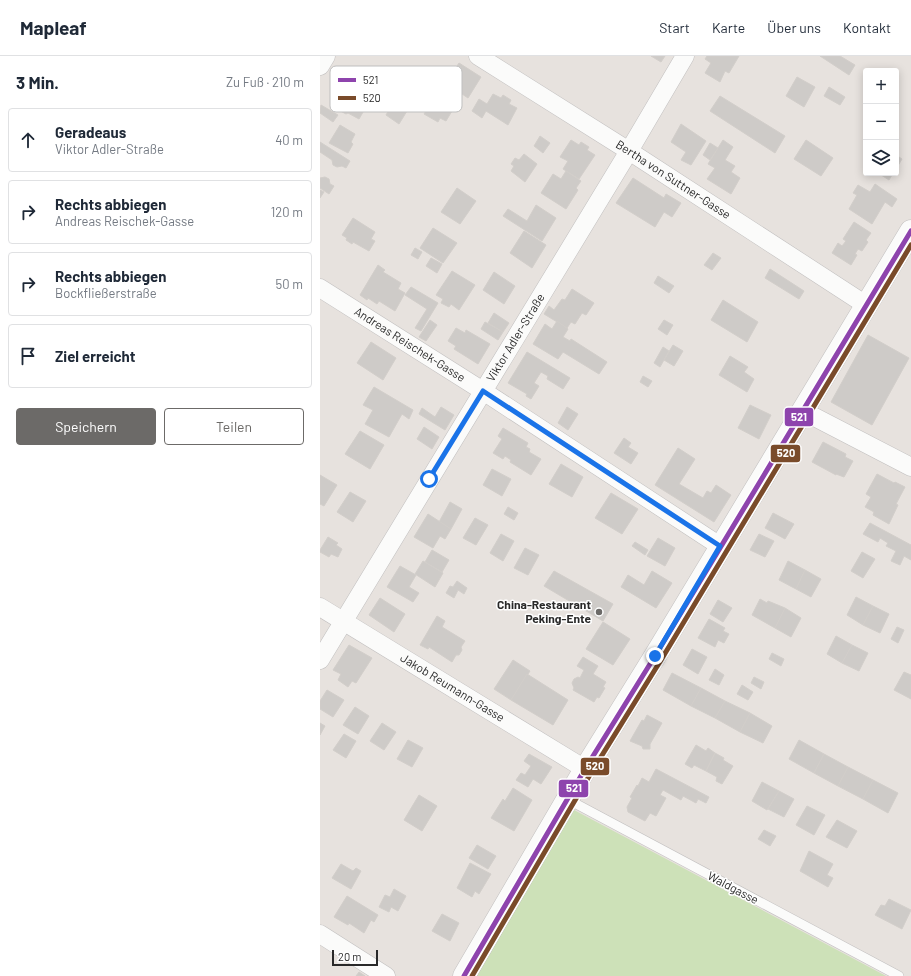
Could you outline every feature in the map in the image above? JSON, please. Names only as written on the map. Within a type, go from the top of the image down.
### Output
[{"type":"main road","points":[[464,976],[585,769],[655,656],[911,231]]},
{"type":"street","points":[[320,66],[326,56]]},
{"type":"street","name":"Bertha von Suttner-Gasse","points":[[478,56],[629,151],[866,305]]},
{"type":"street","name":"Viktor Adler-Straße","points":[[320,660],[629,151],[684,56]]},
{"type":"street","name":"Andreas Reischek-Gasse","points":[[320,288],[483,391],[720,546]]},
{"type":"street","points":[[803,411],[911,467]]},
{"type":"street","name":"Jakob Reumann-Gasse","points":[[320,607],[585,769]]},
{"type":"street","points":[[320,934],[386,976]]},
{"type":"lane","name":"Waldgasse","points":[[568,799],[899,976]]},
{"type":"green space","points":[[574,810],[886,976],[475,976]]},
{"type":"building","points":[[651,56],[665,56],[661,62]]},
{"type":"building","points":[[707,56],[739,56],[729,73],[725,71],[720,82],[705,73],[711,63],[705,59]]},
{"type":"building","points":[[820,56],[840,56],[855,65],[849,75]]},
{"type":"building","points":[[459,63],[481,77],[468,98],[462,94],[462,66],[457,66]]},
{"type":"building","points":[[797,77],[815,87],[804,107],[786,96]]},
{"type":"building","points":[[829,87],[845,97],[840,105],[824,96]]},
{"type":"building","points":[[493,94],[501,98],[503,95],[511,100],[509,104],[517,108],[508,125],[486,111],[482,118],[472,111],[479,99],[487,104]]},
{"type":"building","points":[[720,96],[785,136],[775,153],[710,111]]},
{"type":"building","points":[[321,105],[330,110],[330,112],[338,115],[333,122],[320,113]]},
{"type":"building","points":[[342,112],[363,112],[359,119],[348,113],[346,114]]},
{"type":"building","points":[[388,112],[406,112],[399,124],[386,115]]},
{"type":"building","points":[[425,112],[451,112],[446,121],[440,118],[438,122],[424,114]]},
{"type":"building","points":[[681,124],[706,141],[691,165],[681,160],[686,152],[671,142]]},
{"type":"building","points":[[340,125],[355,134],[351,142],[353,144],[348,153],[329,143]]},
{"type":"building","points":[[540,136],[550,143],[543,153],[534,146]]},
{"type":"building","points":[[571,140],[579,145],[581,142],[589,147],[587,150],[595,155],[579,179],[563,169],[568,161],[560,157]]},
{"type":"building","points":[[723,140],[733,147],[725,160],[735,166],[731,172],[740,178],[731,194],[707,179],[715,168],[708,164]]},
{"type":"building","points":[[806,140],[833,158],[821,176],[794,159]]},
{"type":"building","points":[[320,142],[350,161],[346,168],[333,165],[332,160],[320,152]]},
{"type":"building","points":[[710,143],[718,148],[710,160],[703,155]]},
{"type":"building","points":[[524,154],[537,164],[525,182],[511,171],[514,166],[511,164],[515,158],[519,160]]},
{"type":"building","points":[[899,157],[902,159],[899,164]]},
{"type":"building","points":[[566,171],[581,181],[576,188],[578,190],[566,209],[541,193],[553,174],[561,179]]},
{"type":"building","points":[[883,176],[891,176],[889,180]]},
{"type":"building","points":[[325,177],[329,179],[330,184],[334,186],[329,194],[320,188],[320,178]]},
{"type":"building","points":[[633,178],[664,198],[666,194],[681,203],[672,217],[664,212],[655,227],[616,203]]},
{"type":"building","points":[[875,184],[897,199],[892,207],[885,202],[872,224],[849,209],[857,195],[853,193],[858,185],[870,192]]},
{"type":"building","points":[[457,188],[476,201],[460,224],[441,212]]},
{"type":"building","points":[[320,190],[324,192],[320,198]]},
{"type":"building","points":[[536,205],[556,218],[542,241],[503,216],[508,209],[527,221]]},
{"type":"building","points":[[353,218],[375,232],[371,239],[375,241],[369,251],[353,242],[352,244],[342,235]]},
{"type":"building","points":[[854,222],[871,233],[866,240],[868,242],[862,251],[858,249],[855,254],[857,255],[851,265],[832,253],[838,243],[842,246],[846,241],[843,239]]},
{"type":"building","points":[[433,228],[457,243],[443,263],[420,248]]},
{"type":"building","points":[[524,231],[546,245],[532,268],[510,253]]},
{"type":"building","points":[[415,248],[422,252],[418,259],[411,255]]},
{"type":"building","points":[[713,253],[721,258],[712,270],[704,265]]},
{"type":"building","points":[[431,258],[442,264],[437,273],[426,266]]},
{"type":"building","points":[[378,265],[385,270],[383,272],[401,283],[398,289],[405,293],[395,311],[379,301],[377,304],[360,295]]},
{"type":"building","points":[[770,269],[804,291],[799,299],[765,278]]},
{"type":"building","points":[[452,271],[475,285],[459,310],[451,304],[449,307],[441,303],[443,299],[436,295]]},
{"type":"building","points":[[494,272],[515,286],[504,304],[483,290]]},
{"type":"building","points":[[658,276],[674,286],[669,293],[654,283]]},
{"type":"building","points":[[411,287],[438,303],[421,331],[415,328],[427,309],[405,295]]},
{"type":"building","points":[[572,289],[594,303],[586,315],[582,313],[575,324],[571,322],[567,328],[544,314],[549,306],[554,310],[562,299],[565,300]]},
{"type":"building","points":[[723,300],[758,322],[747,342],[711,320]]},
{"type":"building","points":[[494,313],[509,323],[503,332],[488,323]]},
{"type":"building","points":[[430,320],[437,325],[426,341],[419,337]]},
{"type":"building","points":[[664,320],[673,325],[667,335],[658,329]]},
{"type":"building","points":[[557,321],[568,329],[563,337],[570,341],[571,339],[607,362],[599,374],[563,352],[558,359],[533,344],[545,324],[552,329]]},
{"type":"building","points":[[485,322],[503,332],[498,340],[481,329]]},
{"type":"building","points":[[456,328],[465,333],[466,330],[490,344],[478,364],[454,349],[456,346],[448,341]]},
{"type":"building","points":[[868,335],[909,358],[872,425],[831,402]]},
{"type":"building","points":[[371,342],[396,358],[383,380],[357,363]]},
{"type":"building","points":[[673,345],[683,351],[674,366],[664,360]]},
{"type":"building","points":[[663,347],[669,351],[660,367],[654,363]]},
{"type":"building","points":[[527,352],[570,378],[563,389],[547,379],[548,376],[541,372],[534,383],[539,386],[531,399],[526,396],[527,394],[508,383]]},
{"type":"building","points":[[730,356],[748,367],[744,372],[754,379],[747,392],[719,375]]},
{"type":"building","points":[[643,376],[652,381],[648,387],[640,382]]},
{"type":"building","points":[[374,387],[413,410],[409,419],[402,414],[389,437],[365,424],[373,410],[363,405]]},
{"type":"building","points":[[750,405],[771,415],[759,439],[738,428]]},
{"type":"building","points":[[441,407],[454,415],[445,430],[419,414],[422,408],[435,417]]},
{"type":"building","points":[[567,407],[578,414],[568,430],[558,423]]},
{"type":"building","points":[[424,427],[439,437],[432,449],[417,439]]},
{"type":"building","points":[[503,428],[528,443],[526,447],[530,449],[529,452],[541,459],[531,475],[510,462],[511,460],[505,456],[503,459],[493,453],[502,439],[498,436]]},
{"type":"building","points":[[360,431],[384,445],[370,469],[345,454]]},
{"type":"building","points":[[624,438],[631,443],[628,447],[638,453],[631,464],[614,453]]},
{"type":"building","points":[[823,442],[846,454],[845,457],[853,461],[844,477],[836,475],[812,462]]},
{"type":"building","points":[[678,448],[695,459],[679,484],[703,498],[707,491],[711,493],[716,485],[731,495],[714,522],[655,485]]},
{"type":"building","points":[[561,464],[583,477],[572,497],[549,484]]},
{"type":"building","points":[[492,469],[511,479],[502,496],[483,485]]},
{"type":"building","points":[[877,474],[905,487],[896,504],[898,505],[889,524],[873,515],[874,512],[865,507],[871,497],[866,494]]},
{"type":"building","points":[[320,475],[337,485],[324,506],[320,504]]},
{"type":"building","points":[[350,492],[366,501],[353,522],[337,512]]},
{"type":"building","points":[[611,493],[638,509],[622,534],[595,518]]},
{"type":"building","points":[[450,502],[462,509],[451,529],[439,522]]},
{"type":"building","points":[[508,507],[518,513],[514,520],[504,514]]},
{"type":"building","points":[[773,513],[794,524],[785,539],[765,528]]},
{"type":"building","points":[[428,514],[451,529],[445,539],[440,536],[433,548],[414,537]]},
{"type":"building","points":[[475,518],[488,525],[476,545],[463,538]]},
{"type":"building","points":[[870,523],[911,545],[911,560],[904,556],[900,565],[891,561],[896,551],[886,546],[888,543],[880,538],[878,542],[863,534]]},
{"type":"building","points":[[501,534],[514,541],[503,561],[490,553]]},
{"type":"building","points":[[759,534],[774,541],[765,557],[750,550]]},
{"type":"building","points":[[328,537],[338,543],[336,545],[342,549],[338,557],[331,554],[329,557],[320,552]]},
{"type":"building","points":[[658,538],[675,548],[665,566],[647,556]]},
{"type":"building","points":[[635,542],[648,550],[645,555],[632,546]]},
{"type":"building","points":[[525,548],[539,555],[528,575],[514,568]]},
{"type":"building","points":[[432,550],[449,560],[442,572],[425,562]]},
{"type":"building","points":[[862,552],[875,559],[863,578],[851,571]]},
{"type":"building","points":[[423,561],[443,573],[435,587],[415,574]]},
{"type":"building","points":[[788,561],[805,570],[796,589],[779,580]]},
{"type":"building","points":[[400,566],[416,575],[409,587],[419,593],[413,602],[387,587]]},
{"type":"building","points":[[805,570],[821,579],[811,597],[796,589]]},
{"type":"building","points":[[554,571],[613,604],[603,621],[544,586]]},
{"type":"building","points":[[652,571],[672,583],[656,608],[621,587],[628,575],[644,585]]},
{"type":"building","points":[[457,581],[467,588],[464,594],[458,590],[454,598],[446,593],[450,586],[453,587]]},
{"type":"building","points":[[856,597],[873,606],[863,625],[847,615]]},
{"type":"building","points":[[380,598],[405,614],[394,632],[369,615]]},
{"type":"building","points":[[760,599],[767,603],[768,601],[785,608],[775,628],[752,615]]},
{"type":"building","points":[[718,600],[732,608],[723,622],[710,614]]},
{"type":"building","points":[[873,606],[889,614],[880,633],[863,625]]},
{"type":"building","points":[[785,608],[801,618],[791,637],[775,628]]},
{"type":"building","points":[[437,616],[445,621],[442,627],[465,641],[461,647],[462,650],[459,655],[456,655],[452,662],[429,647],[428,649],[420,645]]},
{"type":"building","points":[[709,619],[725,628],[723,631],[729,634],[724,643],[718,640],[715,647],[698,638]]},
{"type":"building","points":[[603,622],[630,639],[613,665],[586,649]]},
{"type":"building","points":[[897,627],[904,630],[898,643],[891,639]]},
{"type":"building","points":[[836,636],[852,645],[842,663],[827,654]]},
{"type":"building","points":[[349,645],[372,658],[356,683],[352,681],[348,687],[338,680],[341,674],[333,670]]},
{"type":"building","points":[[852,645],[868,653],[859,671],[842,663]]},
{"type":"building","points":[[692,649],[707,657],[698,674],[683,665]]},
{"type":"building","points":[[772,653],[784,659],[781,666],[769,659]]},
{"type":"building","points":[[583,657],[598,666],[593,674],[606,682],[603,687],[605,688],[599,698],[597,697],[594,702],[573,690],[574,688],[572,683],[574,679],[578,677],[580,678],[584,670],[577,666]]},
{"type":"building","points":[[513,660],[530,671],[511,700],[494,689]]},
{"type":"building","points":[[715,669],[724,675],[719,685],[709,680]]},
{"type":"building","points":[[904,672],[911,675],[911,699],[894,690]]},
{"type":"building","points":[[672,673],[701,688],[691,706],[663,690]]},
{"type":"building","points":[[527,674],[568,700],[553,725],[511,700]]},
{"type":"building","points":[[754,677],[764,682],[761,689],[751,683]]},
{"type":"building","points":[[742,685],[753,692],[748,700],[737,694]]},
{"type":"building","points":[[701,688],[725,701],[715,718],[691,706]]},
{"type":"building","points":[[327,690],[344,700],[333,717],[320,709],[320,701]]},
{"type":"building","points":[[725,701],[750,713],[740,732],[715,718]]},
{"type":"building","points":[[355,707],[369,716],[358,734],[343,725]]},
{"type":"building","points":[[750,713],[772,726],[763,743],[740,732]]},
{"type":"building","points":[[647,715],[662,723],[650,744],[650,749],[643,749],[642,746],[630,741],[642,720],[644,721]]},
{"type":"building","points":[[320,723],[325,726],[320,735]]},
{"type":"building","points":[[382,723],[396,732],[384,750],[370,741]]},
{"type":"building","points":[[344,734],[356,741],[346,758],[333,750]]},
{"type":"building","points":[[408,740],[423,748],[412,767],[397,759]]},
{"type":"building","points":[[799,740],[824,754],[814,773],[789,759]]},
{"type":"building","points":[[696,745],[706,751],[708,748],[715,753],[706,771],[694,765],[692,768],[685,764]]},
{"type":"building","points":[[715,753],[724,758],[723,760],[733,766],[722,784],[716,781],[717,777],[706,771]]},
{"type":"building","points":[[529,754],[552,767],[541,784],[533,779],[528,787],[516,780],[521,773],[525,775],[531,766],[524,761]]},
{"type":"building","points":[[824,754],[848,767],[838,786],[814,773]]},
{"type":"building","points":[[848,767],[873,780],[863,799],[838,786]]},
{"type":"building","points":[[656,769],[709,797],[706,803],[698,799],[696,803],[683,796],[681,800],[663,790],[660,795],[666,798],[656,816],[650,813],[645,821],[628,812],[627,807],[632,798],[630,797],[637,785],[638,786],[642,778],[649,782]]},
{"type":"building","points":[[873,780],[898,793],[888,813],[863,799]]},
{"type":"building","points":[[762,782],[779,791],[767,810],[752,801]]},
{"type":"building","points":[[513,788],[532,800],[514,831],[491,818],[503,799],[505,801]]},
{"type":"building","points":[[779,791],[794,799],[784,817],[768,809]]},
{"type":"building","points":[[419,795],[437,806],[422,831],[404,820]]},
{"type":"building","points":[[807,806],[825,815],[814,835],[796,825]]},
{"type":"building","points":[[837,820],[857,831],[847,848],[826,837]]},
{"type":"building","points":[[764,830],[776,836],[770,846],[758,839]]},
{"type":"building","points":[[477,845],[496,856],[488,869],[469,858]]},
{"type":"building","points":[[809,851],[833,864],[827,875],[833,878],[828,887],[800,871]]},
{"type":"building","points":[[470,863],[491,874],[479,894],[475,891],[472,897],[457,888]]},
{"type":"building","points":[[341,864],[353,871],[356,868],[361,871],[351,889],[332,878]]},
{"type":"building","points":[[394,889],[406,896],[398,911],[391,907],[389,912],[379,907],[385,895],[390,897]]},
{"type":"building","points":[[347,896],[378,915],[374,922],[371,920],[364,933],[349,923],[348,925],[334,917]]},
{"type":"building","points":[[889,899],[911,910],[902,929],[875,915],[881,905],[885,906]]},
{"type":"building","points":[[442,914],[459,923],[450,941],[432,931]]},
{"type":"building","points":[[359,972],[365,976],[356,976]]},
{"type":"transit line","name":"521","points":[[464,976],[585,769],[655,656],[911,231]]},
{"type":"transit line","name":"520","points":[[472,976],[591,773],[661,660],[911,245]]},
{"type":"place","name":"China-Restaurant Peking-Ente","points":[[599,612]]},
{"type":"route","points":[[429,479],[483,391],[720,546],[655,656]]}]
